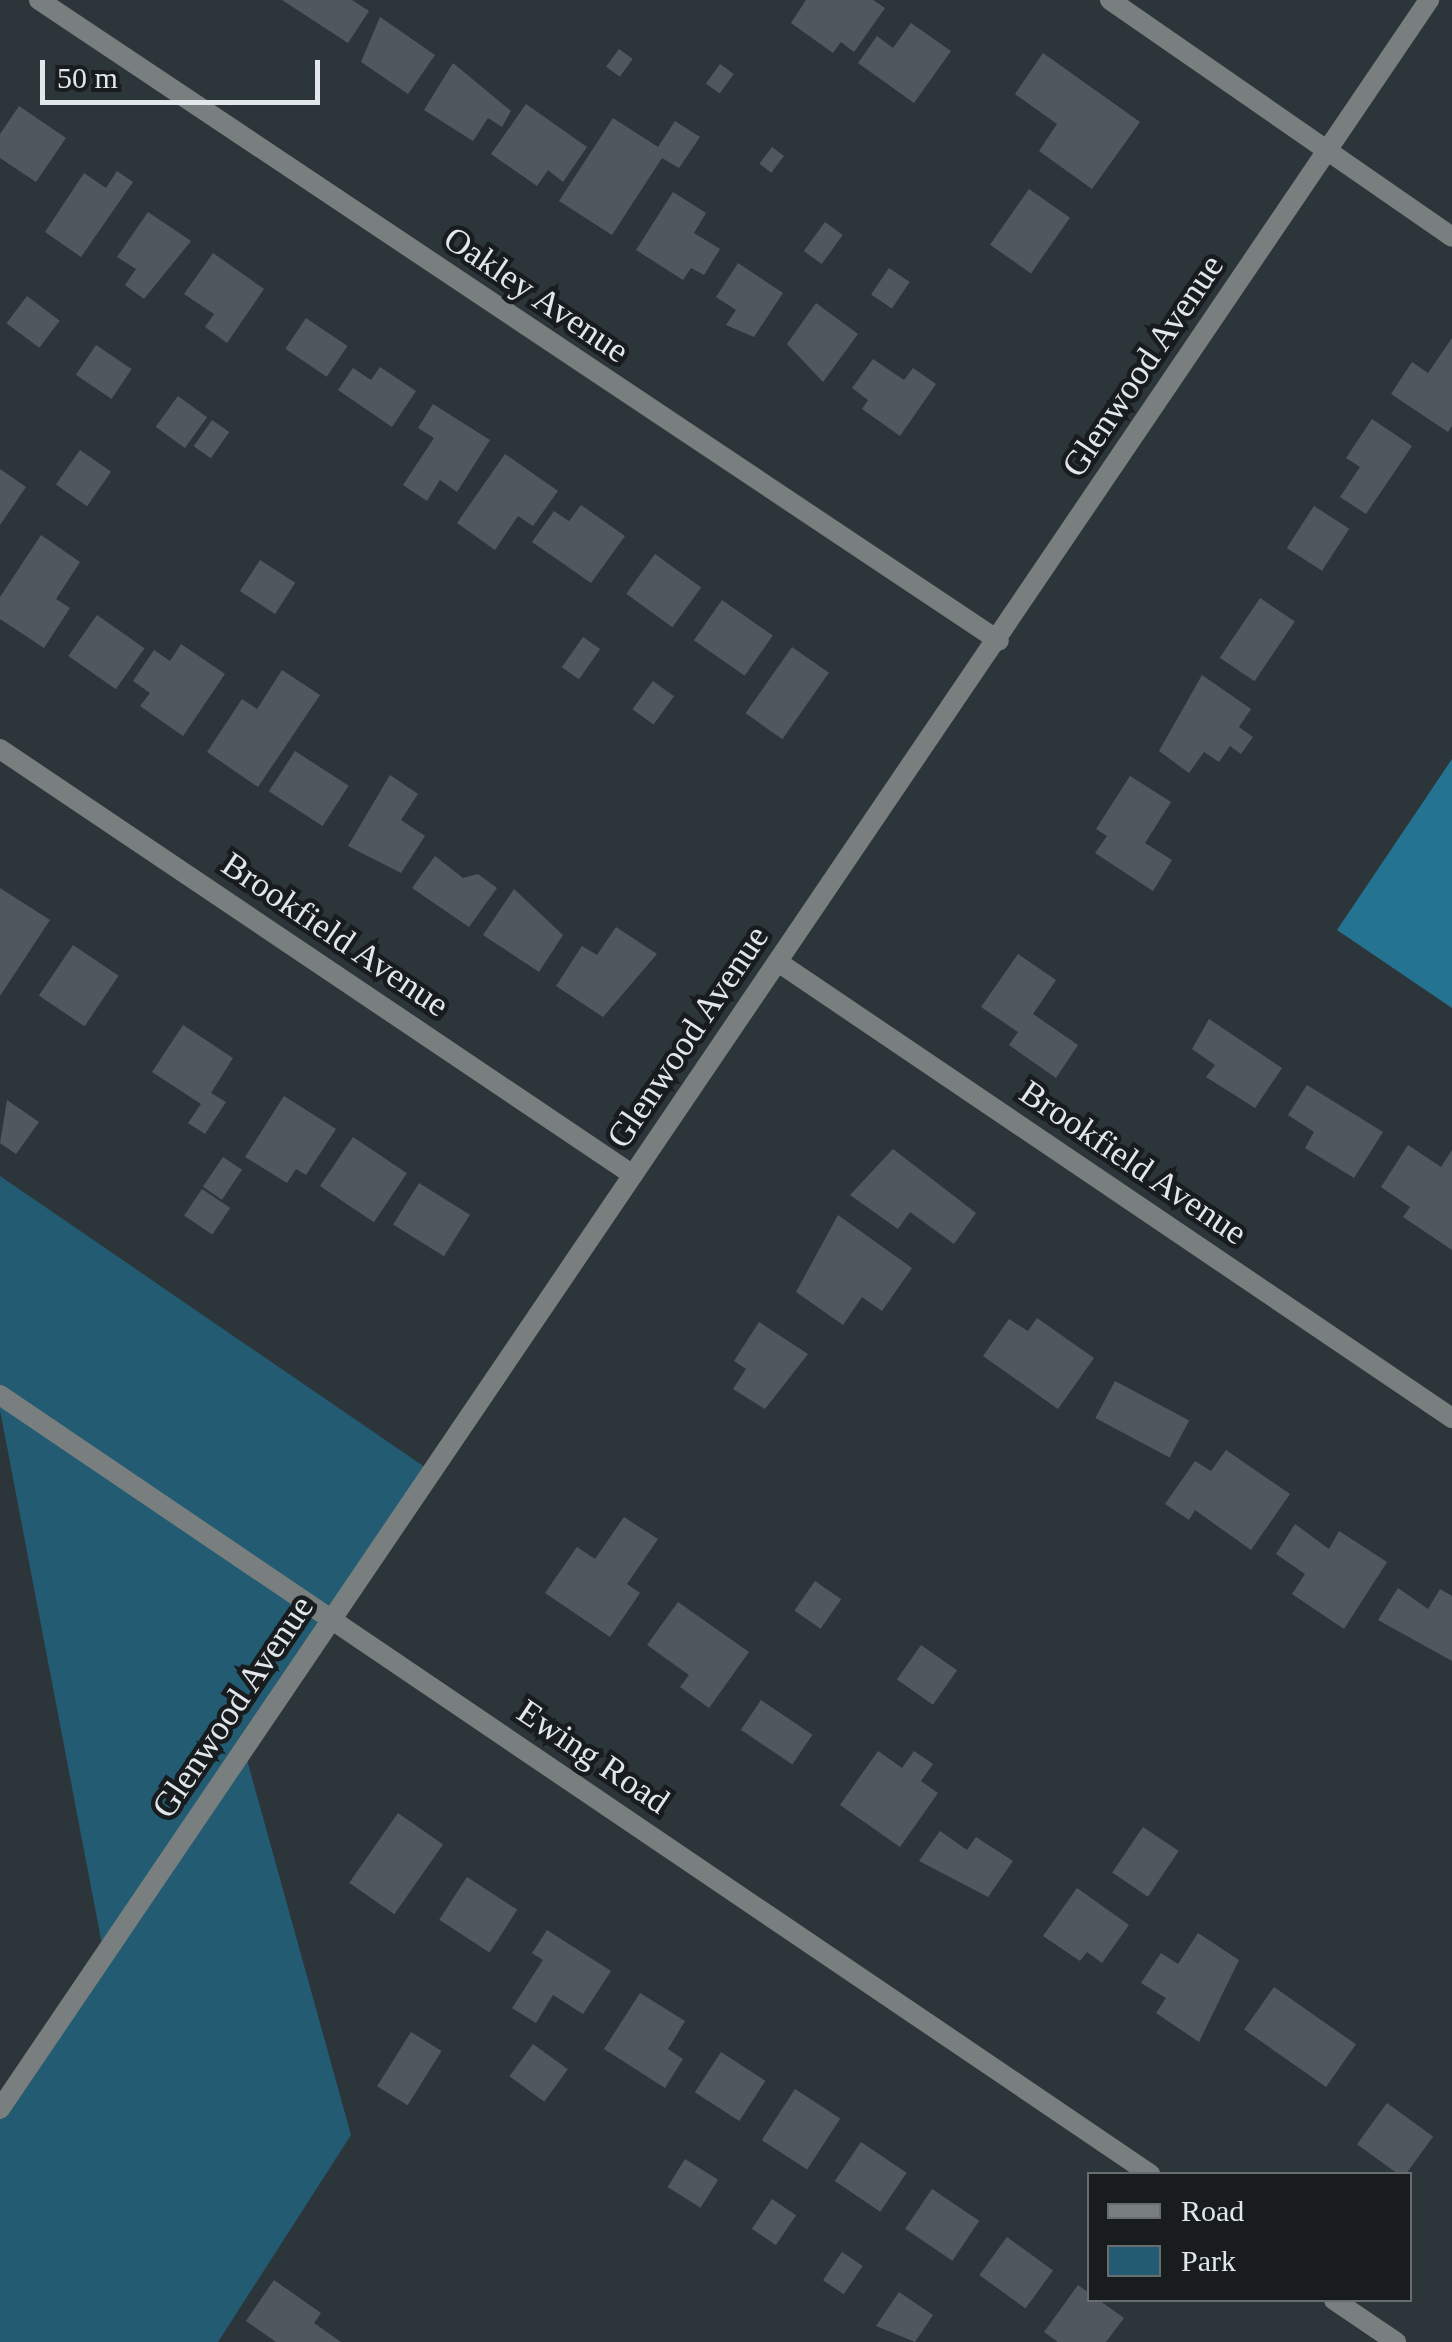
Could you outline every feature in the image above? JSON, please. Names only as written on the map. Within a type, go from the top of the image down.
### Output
[{"type":"street","name":"Oakley Avenue","points":[[39,0],[999,641]]},
{"type":"street","points":[[1110,0],[1452,237]]},
{"type":"street","name":"Glenwood Avenue","points":[[0,2109],[999,641],[1429,0]]},
{"type":"street","name":"Brookfield Avenue","points":[[0,749],[633,1176]]},
{"type":"street","name":"Brookfield Avenue","points":[[778,962],[1452,1418]]},
{"type":"street","name":"Ewing Road","points":[[0,1395],[1147,2172]]},
{"type":"street","points":[[1337,2302],[1396,2342]]},
{"type":"green space","points":[[0,1176],[432,1472],[244,1749],[351,2135],[218,2342],[0,2342],[0,2109],[104,1955],[0,1410]]},
{"type":"shaded area","points":[[1452,759],[1452,1008],[1337,930]]},
{"type":"building","points":[[282,0],[352,0],[369,11],[348,43]]},
{"type":"building","points":[[806,0],[873,0],[885,8],[854,52],[841,42],[833,53],[791,23]]},
{"type":"building","points":[[380,17],[435,55],[408,94],[361,62]]},
{"type":"building","points":[[911,23],[951,51],[914,103],[858,63],[877,36],[893,48]]},
{"type":"building","points":[[619,49],[633,59],[620,77],[606,67]]},
{"type":"building","points":[[1043,53],[1140,122],[1092,189],[1039,151],[1057,124],[1015,94]]},
{"type":"building","points":[[453,63],[511,111],[502,127],[488,118],[473,141],[424,110]]},
{"type":"building","points":[[720,64],[734,74],[720,93],[706,83]]},
{"type":"building","points":[[526,104],[587,147],[563,182],[548,170],[537,186],[491,154]]},
{"type":"building","points":[[19,106],[66,138],[36,182],[0,158],[0,134]]},
{"type":"building","points":[[613,118],[658,147],[675,121],[700,137],[679,168],[662,158],[612,235],[559,201]]},
{"type":"building","points":[[772,147],[784,156],[771,173],[759,164]]},
{"type":"building","points":[[117,171],[133,182],[81,257],[45,232],[84,173],[106,188]]},
{"type":"building","points":[[1029,189],[1070,218],[1031,273],[990,245]]},
{"type":"building","points":[[673,192],[706,213],[694,233],[720,249],[704,275],[691,268],[683,280],[636,250]]},
{"type":"building","points":[[148,212],[191,241],[144,299],[125,285],[136,269],[117,257]]},
{"type":"building","points":[[825,222],[843,235],[822,264],[804,251]]},
{"type":"building","points":[[213,253],[264,289],[227,343],[205,327],[214,314],[184,294]]},
{"type":"building","points":[[738,263],[783,293],[754,337],[726,325],[736,310],[716,297]]},
{"type":"building","points":[[889,268],[910,282],[892,309],[871,295]]},
{"type":"building","points":[[27,296],[60,321],[39,348],[7,323]]},
{"type":"building","points":[[816,303],[858,334],[823,382],[787,344]]},
{"type":"building","points":[[306,318],[347,346],[327,377],[285,349]]},
{"type":"building","points":[[1452,338],[1452,426],[1448,432],[1391,394],[1412,362],[1428,373]]},
{"type":"building","points":[[96,345],[132,369],[112,399],[76,375]]},
{"type":"building","points":[[873,359],[904,380],[913,368],[936,384],[900,436],[862,409],[868,400],[852,388]]},
{"type":"building","points":[[380,367],[416,391],[392,427],[338,390],[353,368],[371,380]]},
{"type":"building","points":[[178,396],[207,417],[185,448],[156,427]]},
{"type":"building","points":[[433,404],[490,440],[457,492],[440,480],[427,501],[403,485],[434,438],[418,428]]},
{"type":"building","points":[[1372,419],[1412,446],[1366,514],[1340,497],[1360,467],[1346,458]]},
{"type":"building","points":[[212,420],[229,432],[211,458],[194,446]]},
{"type":"building","points":[[80,450],[111,472],[87,506],[56,484]]},
{"type":"building","points":[[505,454],[558,491],[533,526],[518,516],[495,550],[457,523]]},
{"type":"building","points":[[0,469],[26,487],[0,525]]},
{"type":"building","points":[[581,505],[625,536],[591,583],[532,542],[554,511],[569,521]]},
{"type":"building","points":[[1314,506],[1349,529],[1322,571],[1287,548]]},
{"type":"building","points":[[41,535],[80,562],[56,599],[70,608],[44,648],[0,619],[0,597]]},
{"type":"building","points":[[655,554],[701,588],[672,627],[626,594]]},
{"type":"building","points":[[260,560],[295,583],[275,614],[240,591]]},
{"type":"building","points":[[1260,598],[1295,621],[1255,681],[1220,658]]},
{"type":"building","points":[[722,600],[773,636],[745,676],[694,640]]},
{"type":"building","points":[[97,615],[145,648],[116,689],[68,656]]},
{"type":"building","points":[[583,637],[600,649],[579,679],[562,667]]},
{"type":"building","points":[[181,644],[225,674],[183,736],[140,706],[150,693],[133,681],[154,650],[170,661]]},
{"type":"building","points":[[792,647],[829,673],[782,739],[746,713]]},
{"type":"building","points":[[282,670],[320,695],[258,787],[207,752],[242,699],[257,709]]},
{"type":"building","points":[[1202,675],[1251,709],[1239,727],[1253,737],[1241,754],[1230,746],[1219,762],[1204,752],[1189,773],[1159,751]]},
{"type":"building","points":[[653,681],[674,696],[653,725],[632,709]]},
{"type":"building","points":[[295,751],[349,786],[323,826],[269,791]]},
{"type":"building","points":[[390,775],[418,794],[401,820],[425,836],[401,873],[348,846]]},
{"type":"building","points":[[1130,776],[1171,802],[1145,843],[1172,860],[1153,891],[1095,853],[1107,836],[1096,829]]},
{"type":"building","points":[[435,856],[463,878],[478,874],[497,888],[469,927],[412,888]]},
{"type":"building","points":[[0,888],[50,920],[0,996]]},
{"type":"building","points":[[514,889],[563,935],[539,972],[483,935]]},
{"type":"building","points":[[616,927],[657,954],[603,1017],[556,986],[582,946],[597,955]]},
{"type":"building","points":[[73,945],[119,976],[84,1026],[39,996]]},
{"type":"building","points":[[1018,954],[1056,980],[1033,1014],[1078,1045],[1056,1078],[1009,1045],[1018,1032],[981,1007]]},
{"type":"building","points":[[1209,1019],[1282,1068],[1255,1108],[1206,1077],[1215,1065],[1192,1049]]},
{"type":"building","points":[[183,1025],[233,1058],[211,1093],[226,1102],[205,1134],[188,1123],[201,1104],[152,1072]]},
{"type":"building","points":[[1307,1085],[1383,1132],[1354,1178],[1305,1148],[1314,1132],[1288,1115]]},
{"type":"building","points":[[284,1096],[336,1129],[306,1175],[296,1169],[287,1183],[245,1157]]},
{"type":"building","points":[[7,1100],[39,1122],[16,1154],[0,1143]]},
{"type":"building","points":[[353,1137],[407,1173],[374,1222],[320,1186]]},
{"type":"building","points":[[1408,1145],[1441,1167],[1452,1150],[1452,1250],[1403,1217],[1410,1207],[1381,1187]]},
{"type":"building","points":[[893,1149],[976,1213],[954,1244],[910,1212],[898,1229],[850,1195]]},
{"type":"building","points":[[223,1157],[242,1170],[222,1200],[203,1187]]},
{"type":"building","points":[[419,1183],[470,1215],[444,1256],[393,1225]]},
{"type":"building","points":[[202,1189],[230,1208],[212,1235],[184,1216]]},
{"type":"building","points":[[838,1215],[912,1268],[882,1311],[862,1297],[843,1325],[796,1292]]},
{"type":"building","points":[[1037,1318],[1094,1358],[1058,1409],[983,1356],[1009,1319],[1028,1331]]},
{"type":"building","points":[[759,1322],[808,1354],[765,1409],[733,1389],[746,1369],[734,1361]]},
{"type":"building","points":[[1115,1381],[1189,1420],[1169,1458],[1095,1418]]},
{"type":"building","points":[[1226,1450],[1290,1494],[1251,1550],[1195,1510],[1189,1520],[1165,1504],[1195,1461],[1211,1471]]},
{"type":"building","points":[[624,1517],[658,1539],[627,1584],[640,1593],[610,1637],[545,1593],[577,1547],[595,1559]]},
{"type":"building","points":[[1295,1524],[1329,1549],[1339,1531],[1387,1562],[1344,1629],[1292,1594],[1305,1574],[1276,1554]]},
{"type":"building","points":[[815,1581],[841,1599],[821,1629],[794,1610]]},
{"type":"building","points":[[1398,1588],[1428,1609],[1440,1589],[1452,1596],[1452,1661],[1378,1620]]},
{"type":"building","points":[[678,1602],[749,1652],[709,1708],[680,1687],[689,1675],[647,1645]]},
{"type":"building","points":[[921,1645],[957,1670],[933,1705],[897,1679]]},
{"type":"building","points":[[761,1700],[812,1735],[792,1765],[741,1730]]},
{"type":"building","points":[[878,1751],[902,1768],[914,1751],[933,1764],[921,1781],[938,1793],[900,1847],[840,1805]]},
{"type":"building","points":[[398,1813],[443,1845],[394,1914],[349,1883]]},
{"type":"building","points":[[1143,1827],[1179,1851],[1148,1897],[1112,1873]]},
{"type":"building","points":[[940,1831],[967,1850],[976,1837],[1013,1861],[988,1897],[919,1861]]},
{"type":"building","points":[[467,1877],[517,1910],[490,1952],[439,1920]]},
{"type":"building","points":[[1077,1888],[1129,1925],[1102,1963],[1087,1952],[1080,1961],[1043,1936]]},
{"type":"building","points":[[547,1930],[611,1971],[583,2014],[553,1995],[536,2023],[512,2008],[543,1960],[532,1953]]},
{"type":"building","points":[[1198,1933],[1239,1960],[1199,2042],[1156,2013],[1166,1998],[1141,1983],[1161,1953],[1178,1964]]},
{"type":"building","points":[[1274,1987],[1356,2044],[1326,2087],[1244,2030]]},
{"type":"building","points":[[640,1993],[685,2021],[668,2049],[683,2059],[665,2088],[604,2049]]},
{"type":"building","points":[[411,2032],[442,2051],[408,2105],[377,2086]]},
{"type":"building","points":[[533,2044],[568,2069],[544,2102],[509,2076]]},
{"type":"building","points":[[721,2052],[765,2081],[739,2121],[695,2092]]},
{"type":"building","points":[[795,2089],[840,2118],[807,2170],[762,2140]]},
{"type":"building","points":[[1387,2103],[1433,2137],[1407,2172],[1395,2172],[1357,2144]]},
{"type":"building","points":[[861,2142],[907,2173],[880,2212],[835,2181]]},
{"type":"building","points":[[685,2159],[718,2180],[701,2208],[668,2187]]},
{"type":"building","points":[[932,2189],[979,2221],[952,2261],[905,2229]]},
{"type":"building","points":[[772,2199],[796,2215],[776,2245],[752,2229]]},
{"type":"building","points":[[1007,2237],[1053,2271],[1025,2309],[979,2275]]},
{"type":"building","points":[[842,2252],[863,2266],[844,2294],[823,2280]]},
{"type":"building","points":[[274,2280],[321,2313],[314,2323],[341,2342],[276,2342],[246,2321]]},
{"type":"building","points":[[1078,2285],[1087,2291],[1087,2302],[1102,2302],[1124,2318],[1106,2342],[1058,2342],[1044,2332]]},
{"type":"building","points":[[899,2292],[933,2315],[915,2342],[876,2326]]}]
